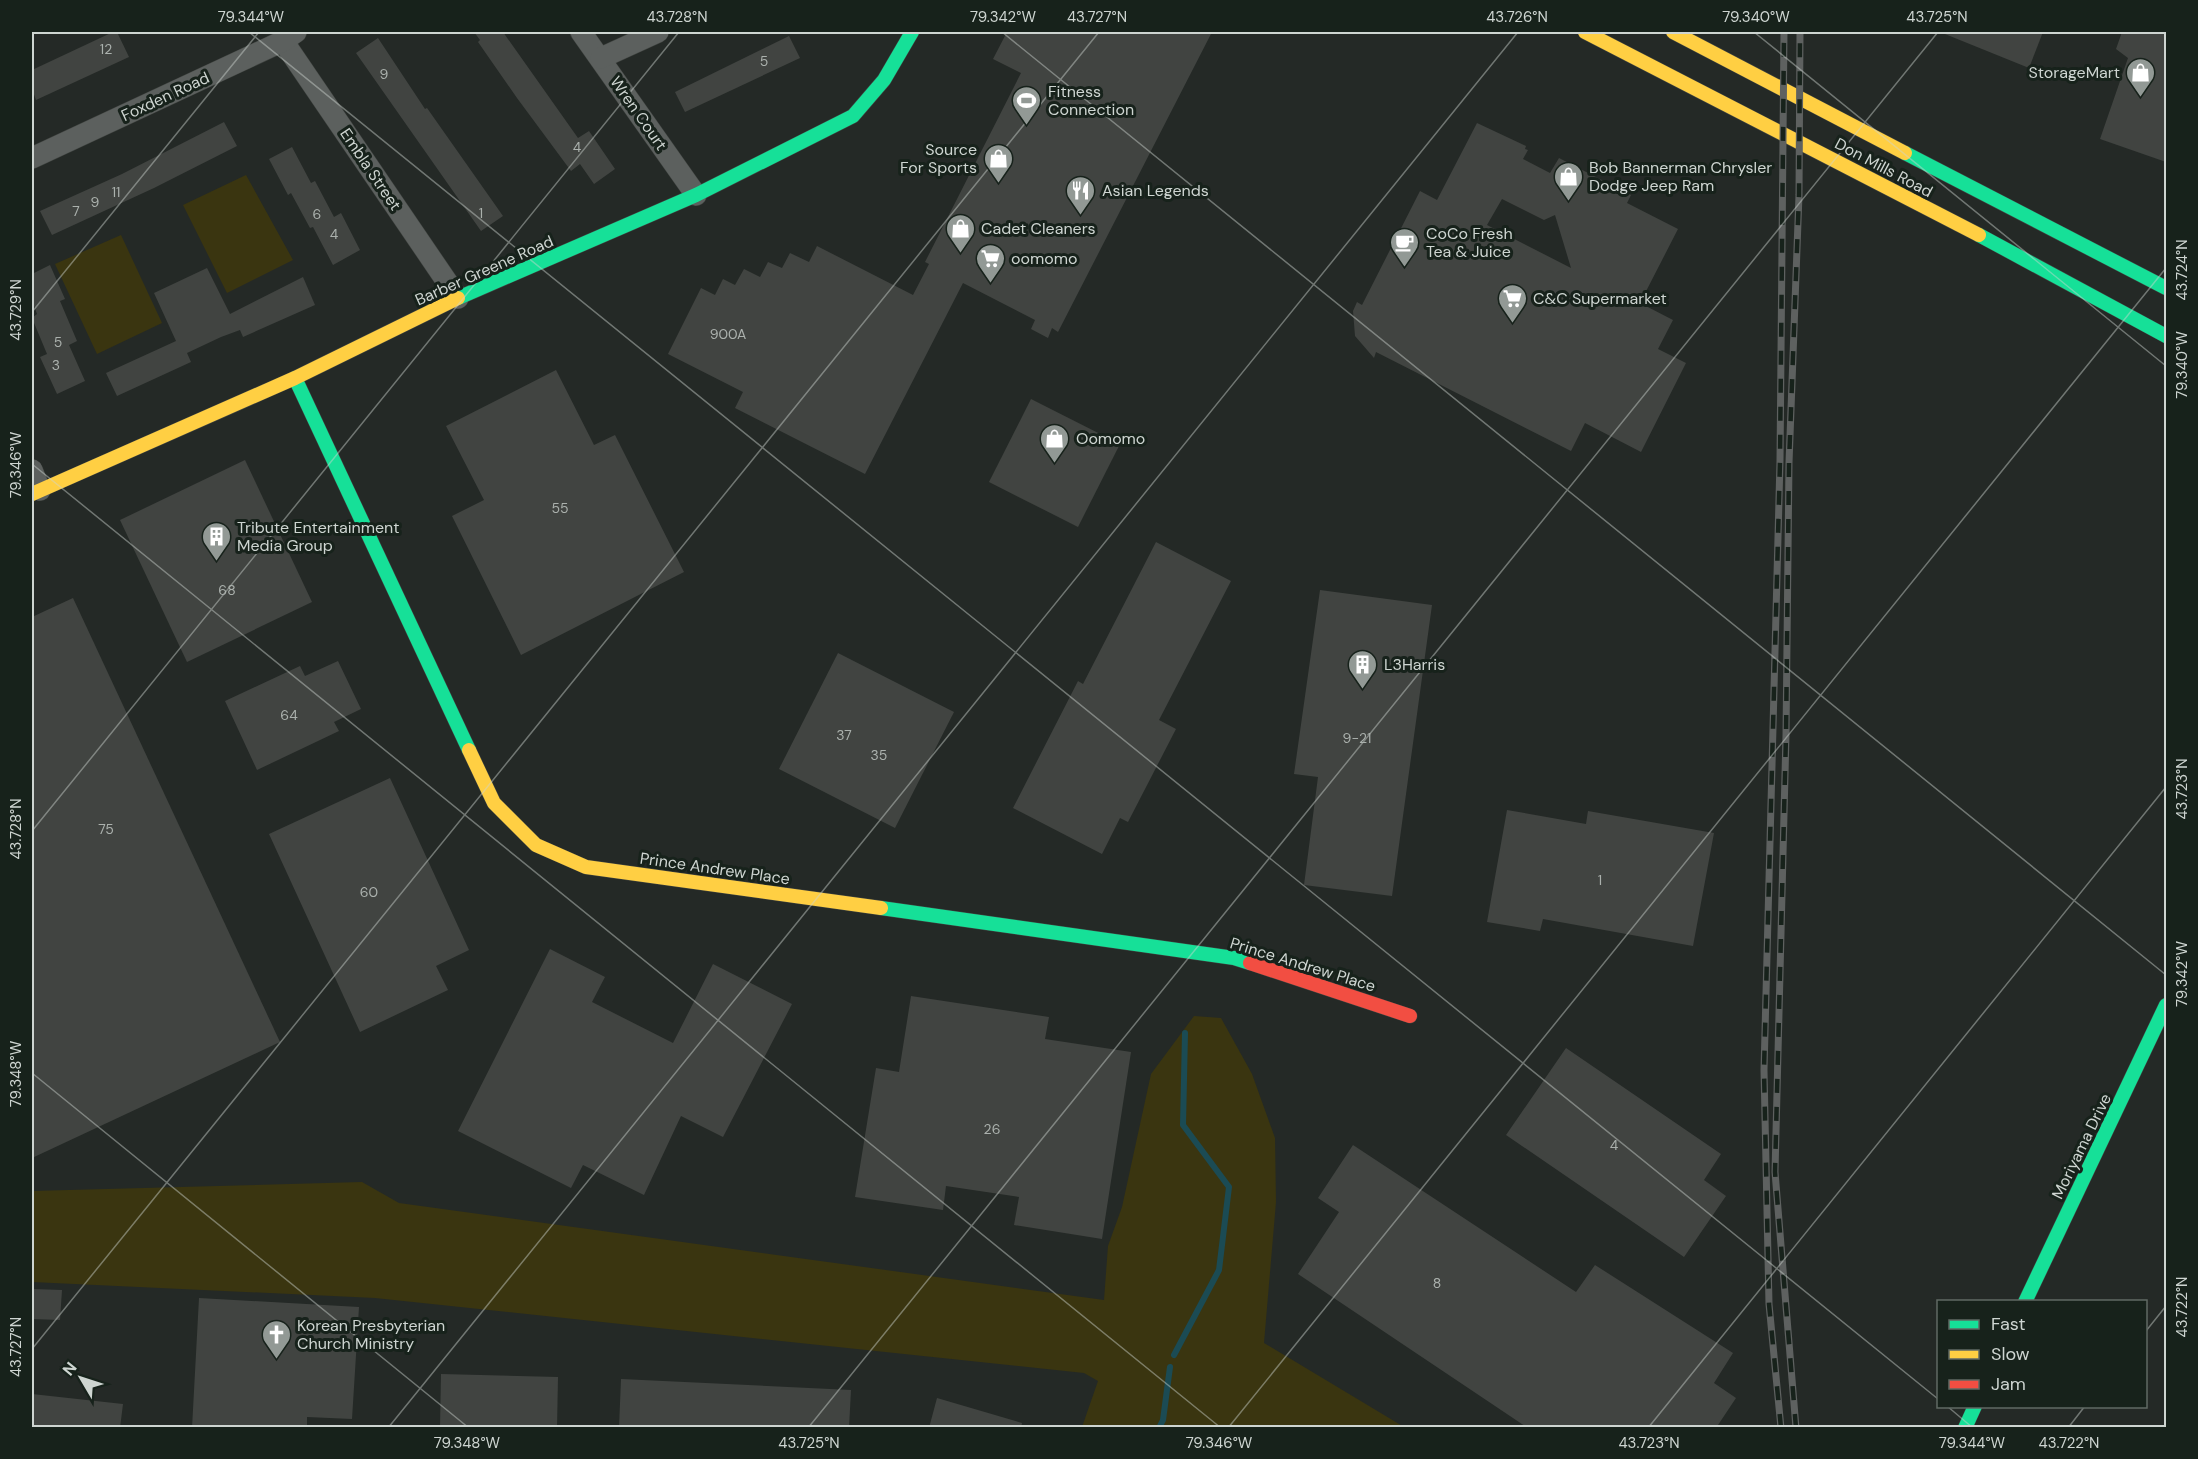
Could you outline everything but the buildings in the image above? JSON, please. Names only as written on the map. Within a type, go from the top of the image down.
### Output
[{"type":"street","name":"Wren Court","points":[[581,32],[601,57],[696,195]]},
{"type":"street","points":[[601,57],[658,32]]},
{"type":"street","name":"Barber Greene Road","points":[[36,492],[238,401],[295,378],[458,298],[696,195],[853,116],[884,81],[912,32]]},
{"type":"street","name":"Don Mills Road","points":[[1586,32],[1920,204],[2166,336]]},
{"type":"street","name":"Don Mills Road","points":[[1673,32],[2166,288]]},
{"type":"street","name":"Foxden Road","points":[[32,158],[290,36]]},
{"type":"street","name":"Embla Street","points":[[290,36],[458,298]]},
{"type":"street","name":"Prince Andrew Place","points":[[295,378],[494,803],[536,844],[586,867],[1234,957],[1410,1016]]},
{"type":"street","points":[[32,470],[36,492]]},
{"type":"street","name":"Moriyama Drive","points":[[2026,1300],[2164,1018]]},
{"type":"street","points":[[1965,1428],[1975,1408]]},
{"type":"shaded area","points":[[246,175],[293,260],[227,293],[183,205]]},
{"type":"shaded area","points":[[121,235],[162,323],[97,354],[55,264]]},
{"type":"shaded area","points":[[1194,1016],[1221,1018],[1252,1074],[1275,1138],[1276,1202],[1264,1343],[1404,1427],[1082,1427],[1098,1381],[1084,1373],[375,1298],[32,1282],[32,1191],[362,1182],[399,1203],[1104,1300],[1108,1246],[1122,1207],[1151,1074]]},
{"type":"waterway","points":[[1174,1355],[1219,1270],[1229,1187],[1183,1125],[1185,1033]]},
{"type":"waterway","points":[[1159,1428],[1163,1420],[1170,1367]]},
{"type":"railway","points":[[1781,1428],[1769,1304],[1764,1070],[1780,461],[1784,32]]},
{"type":"railway","points":[[1796,1428],[1775,1172],[1786,735],[1789,463],[1799,195],[1800,32]]},
{"type":"traffic: fast","points":[[458,298],[696,195],[853,116],[884,80],[912,32]]},
{"type":"traffic: fast","points":[[1905,153],[2166,288]]},
{"type":"traffic: fast","points":[[1979,235],[2166,336]]},
{"type":"traffic: fast","points":[[295,378],[469,750]]},
{"type":"traffic: fast","points":[[881,908],[1234,958],[1250,963]]},
{"type":"traffic: fast","points":[[2026,1300],[2166,1005]]},
{"type":"traffic: fast","points":[[1965,1428],[1974,1408]]},
{"type":"traffic: slow","points":[[1585,32],[1979,235]]},
{"type":"traffic: slow","points":[[1673,32],[1905,153]]},
{"type":"traffic: slow","points":[[32,494],[295,378],[458,298]]},
{"type":"traffic: slow","points":[[469,750],[494,803],[536,845],[586,867],[881,908]]},
{"type":"traffic: jam","points":[[1250,963],[1410,1016]]},
{"type":"place","name":"StorageMart","points":[[2141,98]]},
{"type":"place","name":"Fitness Connection","points":[[1027,126]]},
{"type":"place","name":"Source For Sports","points":[[998,184]]},
{"type":"place","name":"Bob Bannerman Chrysler Dodge Jeep Ram","points":[[1568,202]]},
{"type":"place","name":"Asian Legends","points":[[1081,216]]},
{"type":"place","name":"Cadet Cleaners","points":[[960,254]]},
{"type":"place","name":"CoCo Fresh Tea & Juice","points":[[1405,268]]},
{"type":"place","name":"oomomo","points":[[990,284]]},
{"type":"place","name":"C&C Supermarket","points":[[1512,324]]},
{"type":"place","name":"Oomomo","points":[[1055,464]]},
{"type":"place","name":"Tribute Entertainment Media Group","points":[[216,562]]},
{"type":"place","name":"L3Harris","points":[[1363,690]]},
{"type":"place","name":"Korean Presbyterian Church Ministry","points":[[276,1360]]}]
